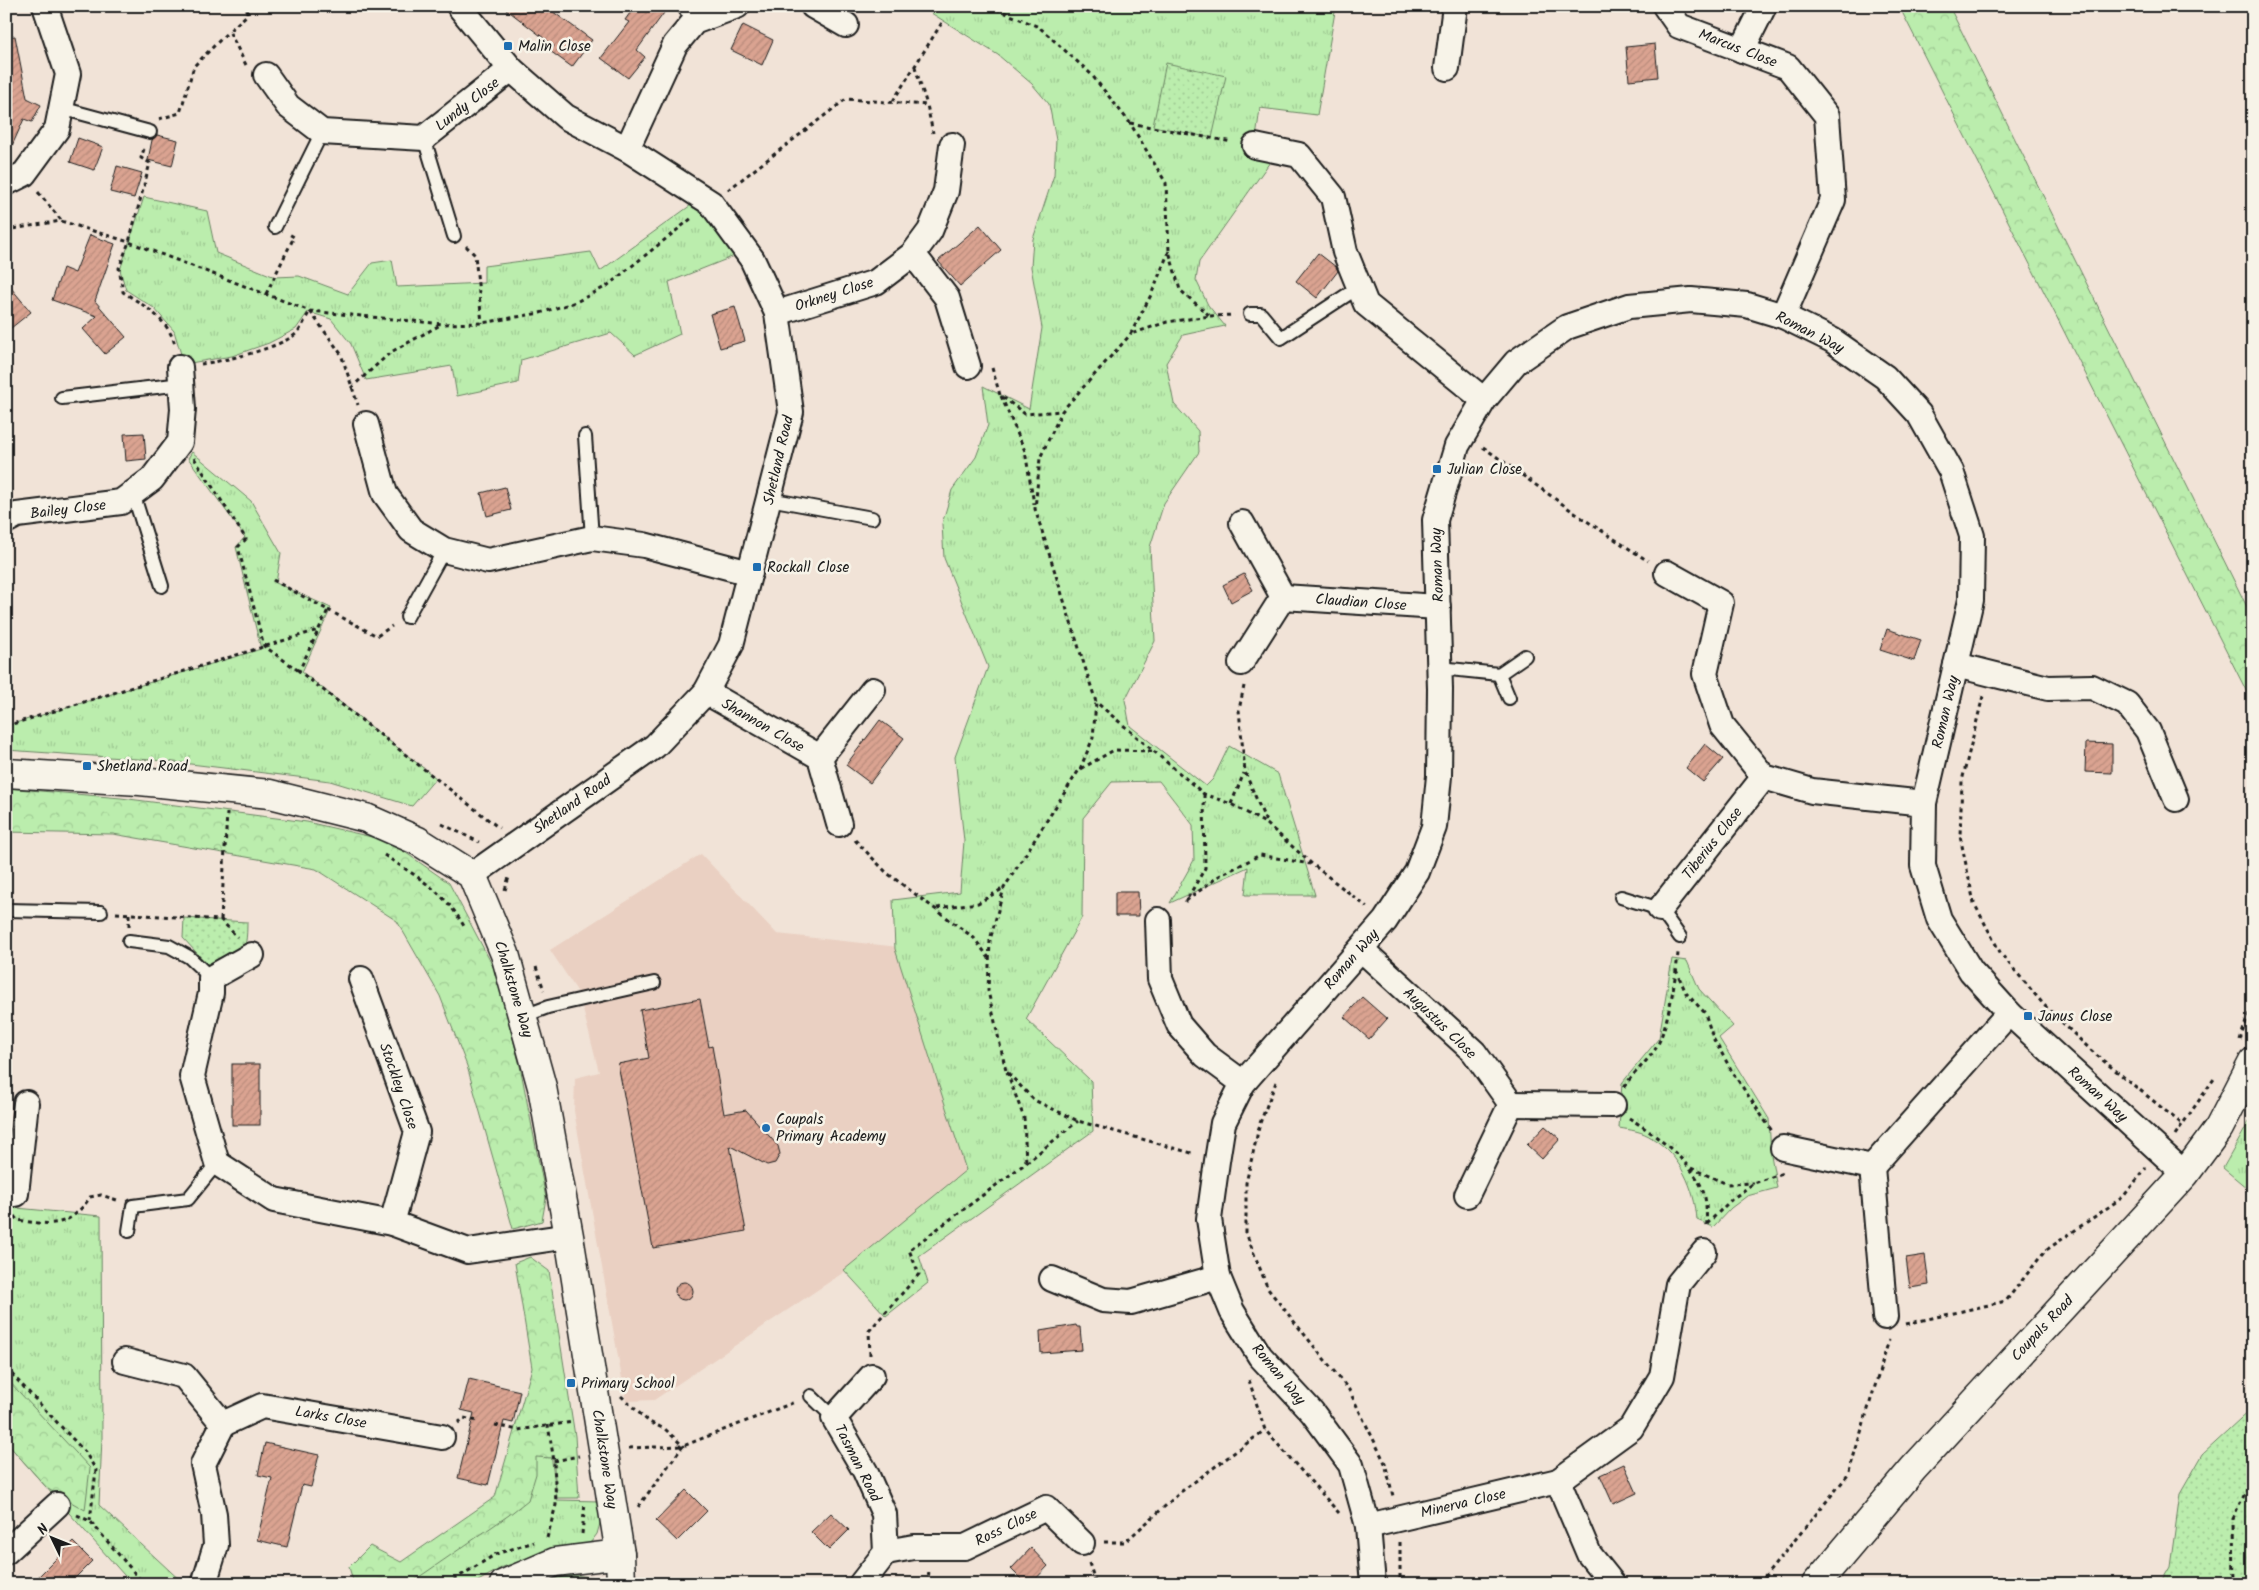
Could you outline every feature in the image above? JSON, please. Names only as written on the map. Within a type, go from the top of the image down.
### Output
[{"type":"street","points":[[15,178],[57,129],[68,74],[45,6]]},
{"type":"street","name":"Shetland Road","points":[[459,6],[511,69],[566,117],[627,148],[711,203],[752,259],[777,313],[791,412],[731,645],[706,692],[655,746],[472,875]]},
{"type":"street","points":[[627,148],[689,14],[737,6]]},
{"type":"street","points":[[813,6],[846,25]]},
{"type":"street","points":[[1447,68],[1455,6]]},
{"type":"street","name":"Marcus Close","points":[[1665,6],[1679,26],[1788,68],[1827,116],[1834,200],[1783,316]]},
{"type":"street","points":[[1742,50],[1764,6]]},
{"type":"street","name":"Lundy Close","points":[[322,132],[424,138],[511,69]]},
{"type":"street","points":[[266,75],[288,106],[322,132]]},
{"type":"street","name":"Orkney Close","points":[[777,313],[876,282],[913,254],[930,231],[946,191],[952,145]]},
{"type":"street","points":[[1255,146],[1299,155],[1333,197],[1345,252],[1366,304],[1484,400]]},
{"type":"street","points":[[913,254],[947,298],[968,366]]},
{"type":"street","name":"Roman Way","points":[[1373,1584],[1368,1526],[1351,1465],[1312,1412],[1260,1356],[1232,1311],[1218,1276],[1209,1219],[1217,1161],[1224,1123],[1243,1083],[1385,921],[1417,872],[1434,827],[1438,776],[1440,668],[1435,520],[1457,446],[1484,400],[1516,362],[1567,327],[1629,306],[1690,300],[1747,305],[1783,316],[1832,340],[1885,377],[1919,414],[1951,471],[1972,536],[1971,600],[1924,803],[1924,866],[1939,919],[1971,971],[2009,1013],[2185,1174]]},
{"type":"street","name":"Bailey Close","points":[[6,521],[18,515],[121,502],[152,480],[180,442],[184,409],[181,376]]},
{"type":"street","points":[[366,424],[385,494],[411,530],[444,550],[488,561],[592,538],[644,545],[750,573]]},
{"type":"street","points":[[1241,663],[1283,597],[1242,523]]},
{"type":"street","points":[[1667,573],[1722,603],[1705,674],[1722,725],[1764,777],[1812,791],[1924,803]]},
{"type":"street","name":"Claudian Close","points":[[1283,597],[1438,607]]},
{"type":"street","points":[[1956,665],[2048,688],[2092,687],[2127,704],[2148,731],[2176,799]]},
{"type":"street","points":[[839,824],[820,757],[873,690]]},
{"type":"street","name":"Shannon Close","points":[[706,692],[820,757]]},
{"type":"street","points":[[6,773],[140,781],[270,794],[366,818],[418,841],[472,875]]},
{"type":"street","name":"Tiberius Close","points":[[1660,909],[1764,777]]},
{"type":"street","name":"Chalkstone Way","points":[[472,875],[505,954],[524,1016],[542,1087],[569,1236],[620,1554],[622,1584]]},
{"type":"street","points":[[1158,920],[1160,979],[1179,1025],[1205,1055],[1243,1083]]},
{"type":"street","name":"Augustus Close","points":[[1361,949],[1474,1052],[1511,1104]]},
{"type":"street","points":[[252,955],[211,978],[211,993],[192,1076],[217,1163],[274,1200],[392,1223],[468,1251],[569,1236]]},
{"type":"street","name":"Stockley Close","points":[[361,979],[417,1132],[392,1223]]},
{"type":"street","points":[[1892,1326],[1872,1167],[2009,1013]]},
{"type":"street","name":"Coupals Road","points":[[1816,1584],[1913,1469],[2185,1174],[2219,1128],[2246,1053]]},
{"type":"street","points":[[9,1203],[16,1194],[26,1103]]},
{"type":"street","points":[[1467,1195],[1511,1104],[1613,1105]]},
{"type":"street","points":[[1790,1150],[1872,1167]]},
{"type":"street","name":"Minerva Close","points":[[1368,1526],[1558,1481],[1630,1428],[1662,1376],[1678,1284],[1704,1252]]},
{"type":"street","points":[[1052,1279],[1103,1300],[1131,1302],[1218,1276]]},
{"type":"street","points":[[125,1361],[184,1376],[223,1424],[203,1464],[214,1514],[216,1545],[204,1584]]},
{"type":"street","name":"Tasman Road","points":[[872,1376],[834,1418],[865,1471],[884,1514],[886,1552]]},
{"type":"street","name":"Larks Close","points":[[223,1424],[262,1406],[442,1437]]},
{"type":"street","points":[[1558,1481],[1588,1554],[1613,1584]]},
{"type":"street","points":[[6,1552],[57,1505]]},
{"type":"street","name":"Ross Close","points":[[886,1552],[914,1547],[965,1548],[1046,1508],[1082,1543]]},
{"type":"street","points":[[861,1584],[886,1552]]},
{"type":"street","points":[[504,1584],[555,1562],[620,1554]]},
{"type":"lane","points":[[61,108],[150,132]]},
{"type":"lane","points":[[275,227],[322,132]]},
{"type":"lane","name":"Lundy Close","points":[[424,138],[454,236]]},
{"type":"lane","points":[[1250,314],[1261,314],[1281,338],[1359,286]]},
{"type":"lane","points":[[62,398],[181,376]]},
{"type":"lane","points":[[585,436],[592,538]]},
{"type":"lane","points":[[133,493],[162,586]]},
{"type":"lane","points":[[769,499],[872,518]]},
{"type":"lane","points":[[407,617],[444,550]]},
{"type":"lane","points":[[1440,668],[1499,674],[1525,656]]},
{"type":"lane","points":[[1499,674],[1509,698]]},
{"type":"lane","points":[[1621,897],[1660,909],[1680,937]]},
{"type":"lane","points":[[6,910],[101,912]]},
{"type":"lane","points":[[129,941],[169,946],[189,957],[211,978]]},
{"type":"lane","points":[[524,1016],[548,1007],[654,983]]},
{"type":"lane","points":[[129,1231],[133,1206],[188,1199],[217,1163]]},
{"type":"lane","points":[[811,1396],[834,1418]]},
{"type":"path","points":[[247,6],[247,15],[194,66],[180,113],[159,118],[150,132],[141,158],[150,163],[129,242],[119,268],[123,292],[152,310],[172,332],[181,376],[270,347],[298,332],[310,311]]},
{"type":"path","points":[[989,6],[1039,26],[1091,74],[1130,123],[1166,183],[1169,251],[1180,290],[1210,316]]},
{"type":"path","points":[[894,101],[943,21]]},
{"type":"path","points":[[229,32],[252,77],[266,75]]},
{"type":"path","points":[[915,66],[927,105],[935,144],[952,145]]},
{"type":"path","points":[[15,178],[61,221],[129,242],[310,311],[443,324],[482,323],[540,313],[576,302],[607,286],[846,99],[894,101],[927,105]]},
{"type":"path","points":[[1130,123],[1255,146]]},
{"type":"path","points":[[6,230],[61,221]]},
{"type":"path","points":[[266,294],[294,237],[275,227]]},
{"type":"path","points":[[454,236],[475,255],[482,323]]},
{"type":"path","points":[[1035,509],[1040,458],[1062,411],[1130,335],[1152,295],[1169,251]]},
{"type":"path","points":[[310,311],[341,354],[351,388],[366,424]]},
{"type":"path","points":[[1130,335],[1167,322],[1210,316],[1250,314]]},
{"type":"path","points":[[351,388],[390,352],[443,324]]},
{"type":"path","points":[[968,366],[991,366],[1000,396],[1025,451],[1035,509],[1096,702],[1093,738],[1079,770],[1004,888],[990,940],[988,991],[1006,1071],[1024,1118],[1026,1164]]},
{"type":"path","points":[[1000,396],[1025,414],[1062,411]]},
{"type":"path","points":[[1464,434],[1580,516],[1667,573]]},
{"type":"path","points":[[180,442],[194,457],[246,539],[238,546],[264,646],[299,671],[504,832]]},
{"type":"path","points":[[273,580],[377,636],[407,617]]},
{"type":"path","points":[[299,671],[328,610]]},
{"type":"path","points":[[6,726],[318,630]]},
{"type":"path","points":[[1241,663],[1245,679],[1239,710],[1244,772],[1267,824]]},
{"type":"path","points":[[1988,673],[1962,781],[1960,836],[1974,903],[2001,954],[2044,1005],[2095,1054],[2182,1124]]},
{"type":"path","points":[[1096,702],[1204,794],[1231,804],[1267,824],[1312,864],[1385,921]]},
{"type":"path","points":[[1079,770],[1114,750],[1152,751]]},
{"type":"path","points":[[1231,804],[1244,772]]},
{"type":"path","points":[[221,920],[229,790]]},
{"type":"path","points":[[1204,794],[1205,868],[1186,901],[1219,876],[1260,855],[1312,864]]},
{"type":"path","points":[[839,824],[887,873],[974,938],[989,958]]},
{"type":"path","points":[[936,908],[978,903],[1004,888]]},
{"type":"path","points":[[101,912],[221,920],[252,955]]},
{"type":"path","points":[[1680,937],[1676,970],[1656,1047],[1626,1084],[1613,1105],[1646,1128],[1690,1168],[1704,1193],[1707,1224],[1704,1252]]},
{"type":"path","points":[[1676,970],[1686,993],[1706,1013],[1713,1038],[1733,1073],[1790,1150],[1785,1172],[1754,1183],[1732,1199],[1707,1224]]},
{"type":"path","points":[[2246,1053],[2253,1000]]},
{"type":"path","points":[[1760,1584],[1848,1475],[1892,1326],[2006,1302],[2045,1251],[2123,1197],[2160,1150],[2172,1139],[2222,1068]]},
{"type":"path","points":[[1006,1071],[1034,1100],[1078,1121],[1217,1161]]},
{"type":"path","points":[[1280,1074],[1260,1123],[1246,1183],[1246,1233],[1268,1289],[1349,1390],[1385,1463],[1399,1519],[1400,1584]]},
{"type":"path","points":[[872,1376],[869,1331],[919,1274],[909,1250],[1026,1164],[1078,1121]]},
{"type":"path","points":[[1690,1168],[1727,1184],[1754,1183]]},
{"type":"path","points":[[9,1203],[16,1220],[40,1223],[65,1222],[82,1209],[90,1197],[101,1195],[133,1206]]},
{"type":"path","points":[[6,1368],[85,1452],[96,1470],[90,1521],[144,1584]]},
{"type":"path","points":[[1248,1377],[1265,1430],[1345,1520]]},
{"type":"path","points":[[618,1393],[649,1422],[665,1429],[683,1446]]},
{"type":"path","points":[[629,1448],[683,1446],[811,1396]]},
{"type":"path","points":[[495,1424],[518,1430],[578,1422]]},
{"type":"path","points":[[547,1538],[556,1505],[554,1461],[548,1425]]},
{"type":"path","points":[[1082,1543],[1125,1542],[1182,1491],[1265,1430]]},
{"type":"path","points":[[637,1514],[638,1507],[683,1446]]},
{"type":"path","points":[[554,1461],[579,1456]]},
{"type":"path","points":[[2234,1584],[2233,1519],[2253,1476]]},
{"type":"shaded area","name":"Coupals Primary Academy","points":[[701,854],[777,934],[918,949],[1012,1159],[654,1400],[626,1401],[574,1111],[575,1078],[599,1072],[579,994],[550,950]]},
{"type":"green space","points":[[920,6],[1336,6],[1317,115],[1260,108],[1255,146],[1270,162],[1199,262],[1196,280],[1208,305],[1225,326],[1183,335],[1166,363],[1174,404],[1198,431],[1199,452],[1164,503],[1150,547],[1155,641],[1125,700],[1130,726],[1206,786],[1213,779],[1229,746],[1278,774],[1315,895],[1245,895],[1248,867],[1170,903],[1194,860],[1193,825],[1159,781],[1112,782],[1083,818],[1082,917],[1026,1019],[1091,1081],[1093,1131],[919,1256],[928,1283],[886,1316],[844,1270],[966,1170],[895,949],[893,900],[960,892],[964,841],[955,757],[988,667],[944,558],[942,524],[952,490],[976,457],[988,425],[983,386],[1029,409],[1042,328],[1031,267],[1033,239],[1054,175],[1056,140],[1049,104],[1032,84],[998,55]]},
{"type":"green space","points":[[1899,6],[1949,6],[2253,619],[2253,704]]},
{"type":"green space","points":[[1166,63],[1226,76],[1212,138],[1153,126]]},
{"type":"green space","points":[[144,197],[207,211],[216,253],[275,277],[299,276],[348,294],[372,263],[392,260],[397,287],[484,283],[484,266],[591,252],[600,271],[698,200],[737,255],[669,282],[680,334],[635,355],[611,333],[521,360],[518,383],[457,396],[452,366],[366,380],[351,344],[331,319],[308,312],[296,329],[269,343],[232,356],[184,364],[174,331],[154,308],[126,290],[120,270]]},
{"type":"green space","points":[[192,452],[251,501],[281,553],[276,583],[331,608],[302,672],[436,778],[412,806],[330,781],[166,761],[6,750],[6,729],[12,724],[261,649],[236,547],[245,537],[188,458]]},
{"type":"green space","points":[[6,788],[121,798],[307,822],[389,841],[449,883],[496,972],[520,1066],[546,1198],[542,1221],[513,1229],[467,1066],[440,996],[397,921],[316,869],[113,834],[6,832]]},
{"type":"green space","points":[[184,918],[247,922],[246,941],[242,952],[215,967],[207,964],[183,938]]},
{"type":"green space","points":[[1672,959],[1687,961],[1699,989],[1733,1026],[1719,1038],[1769,1119],[1771,1155],[1777,1188],[1747,1196],[1731,1208],[1713,1227],[1697,1220],[1696,1208],[1689,1185],[1678,1163],[1671,1154],[1662,1145],[1644,1134],[1619,1128],[1622,1083],[1659,1038]]},
{"type":"green space","points":[[2253,1115],[2253,1193],[2223,1168]]},
{"type":"green space","points":[[6,1207],[101,1216],[102,1438],[99,1505],[184,1584],[132,1584],[6,1442]]},
{"type":"green space","points":[[530,1257],[549,1271],[575,1436],[579,1498],[557,1498],[553,1458],[536,1457],[536,1474],[528,1500],[509,1515],[409,1584],[354,1584],[349,1567],[370,1546],[401,1562],[495,1497],[532,1368],[515,1263]]},
{"type":"green space","points":[[6,1378],[90,1468],[85,1510],[48,1489],[6,1442]]},
{"type":"green space","points":[[2253,1408],[2253,1584],[2160,1584],[2170,1567],[2180,1494],[2203,1454]]},
{"type":"green space","points":[[551,1454],[557,1500],[599,1501],[601,1520],[597,1534],[591,1542],[574,1550],[538,1555],[503,1567],[473,1584],[405,1584],[458,1546],[531,1455]]},
{"type":"green space","points":[[570,1575],[592,1577],[606,1584],[537,1584]]},
{"type":"building","points":[[502,6],[545,6],[592,40],[572,67],[550,51],[554,46]]},
{"type":"building","points":[[635,6],[669,6],[637,50],[645,57],[628,78],[601,58],[629,22],[625,20]]},
{"type":"building","points":[[743,25],[773,40],[762,65],[731,50]]},
{"type":"building","points":[[15,36],[27,98],[41,105],[32,122],[24,119],[6,159],[6,37]]},
{"type":"building","points":[[1655,44],[1658,77],[1629,80],[1626,47]]},
{"type":"building","points":[[157,135],[178,140],[172,166],[148,160],[152,140]]},
{"type":"building","points":[[78,138],[103,147],[94,170],[70,162]]},
{"type":"building","points":[[117,166],[142,173],[134,198],[110,192]]},
{"type":"building","points":[[980,225],[1001,250],[960,286],[938,261]]},
{"type":"building","points":[[90,235],[115,244],[95,301],[126,337],[105,354],[83,329],[97,316],[52,300],[63,268],[75,273]]},
{"type":"building","points":[[1318,253],[1336,267],[1338,271],[1317,298],[1296,281]]},
{"type":"building","points":[[6,282],[31,312],[6,332]]},
{"type":"building","points":[[735,307],[745,341],[720,348],[710,314]]},
{"type":"building","points":[[144,433],[146,459],[126,461],[124,434]]},
{"type":"building","points":[[505,487],[511,510],[487,516],[481,493]]},
{"type":"building","points":[[1244,574],[1253,590],[1231,602],[1223,585]]},
{"type":"building","points":[[1887,629],[1921,640],[1914,661],[1880,650]]},
{"type":"building","points":[[880,720],[904,738],[870,783],[846,765]]},
{"type":"building","points":[[2086,743],[2112,744],[2112,773],[2085,772]]},
{"type":"building","points":[[1705,744],[1723,759],[1703,782],[1686,768]]},
{"type":"building","points":[[1115,892],[1138,892],[1139,916],[1115,916]]},
{"type":"building","points":[[1362,997],[1387,1019],[1369,1039],[1344,1017]]},
{"type":"building","points":[[700,999],[709,1047],[712,1046],[724,1114],[746,1110],[778,1146],[780,1154],[775,1163],[767,1165],[730,1146],[746,1231],[653,1248],[618,1064],[649,1058],[640,1010]]},
{"type":"building","points":[[232,1064],[260,1064],[260,1125],[232,1125]]},
{"type":"building","points":[[1545,1126],[1560,1139],[1542,1159],[1527,1145]]},
{"type":"building","points":[[1925,1255],[1929,1285],[1910,1288],[1906,1258]]},
{"type":"building","points":[[680,1282],[688,1282],[693,1287],[691,1298],[680,1300],[675,1295],[675,1287]]},
{"type":"building","points":[[1076,1325],[1080,1327],[1082,1350],[1041,1353],[1040,1331]]},
{"type":"building","points":[[469,1379],[520,1391],[513,1423],[504,1421],[488,1485],[458,1478],[474,1413],[461,1410]]},
{"type":"building","points":[[265,1443],[319,1455],[311,1487],[302,1485],[287,1547],[257,1540],[272,1478],[258,1475]]},
{"type":"building","points":[[1624,1464],[1637,1493],[1613,1504],[1600,1475]]},
{"type":"building","points":[[686,1490],[707,1511],[677,1541],[656,1521]]},
{"type":"building","points":[[831,1513],[849,1530],[829,1550],[811,1532]]},
{"type":"building","points":[[73,1542],[92,1561],[69,1584],[31,1584]]},
{"type":"building","points":[[1031,1548],[1048,1566],[1031,1584],[1026,1584],[1011,1569]]},
{"type":"place","name":"Malin Close","points":[[508,46]]},
{"type":"place","name":"Julian Close","points":[[1437,469]]},
{"type":"place","name":"Rockall Close","points":[[757,567]]},
{"type":"place","name":"Shetland Road","points":[[87,766]]},
{"type":"place","name":"Janus Close","points":[[2028,1016]]},
{"type":"place","name":"Coupals Primary Academy","points":[[766,1128]]},
{"type":"place","name":"Primary School","points":[[571,1383]]}]
